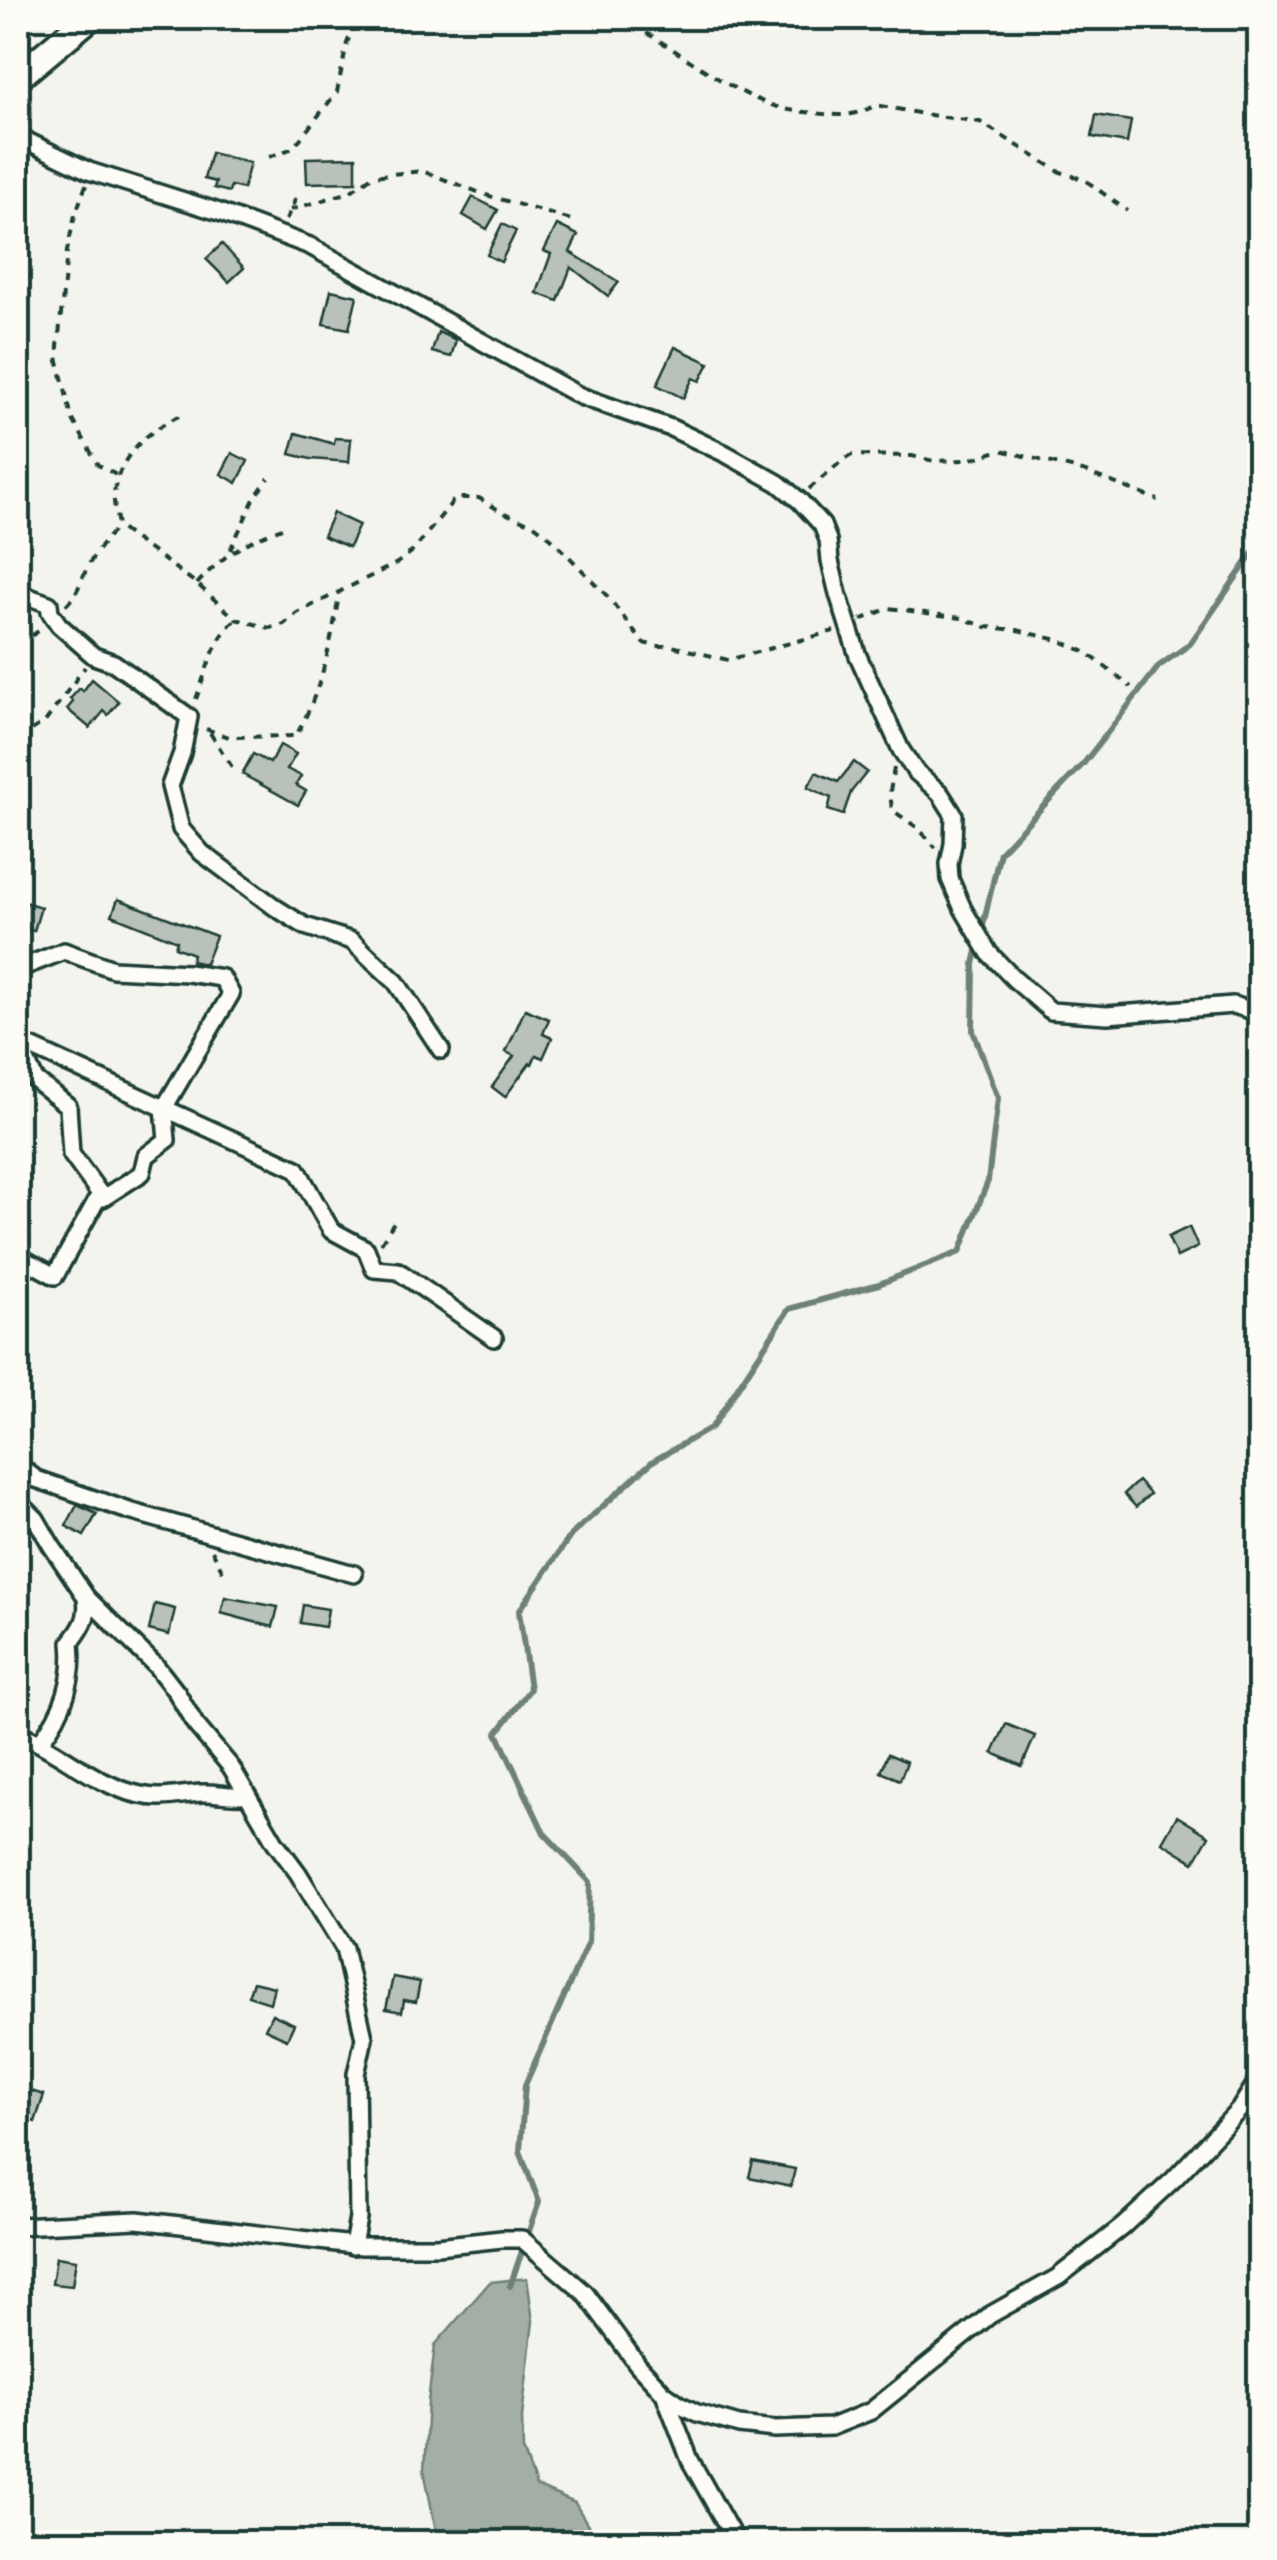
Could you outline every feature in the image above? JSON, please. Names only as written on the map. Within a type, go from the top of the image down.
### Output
[{"type":"main road","points":[[18,77],[89,18]]},
{"type":"street","points":[[18,134],[89,171],[310,246],[580,396],[671,428],[778,483],[822,525],[858,656],[901,750],[915,771],[940,793],[954,815],[950,879],[962,909],[990,953],[1051,1011],[1107,1015],[1233,1005],[1260,1013]]},
{"type":"street","points":[[18,593],[49,604],[58,625],[94,656],[114,663],[189,717],[170,786],[181,829],[202,853],[276,908],[304,926],[352,941],[396,982],[440,1050]]},
{"type":"street","points":[[18,968],[64,951],[112,970],[222,978],[231,994],[164,1108],[167,1140],[146,1156],[142,1173],[103,1198],[71,1154],[68,1106],[35,1080],[18,1041]]},
{"type":"street","points":[[18,1041],[298,1169],[331,1230],[366,1250],[374,1269],[398,1272],[494,1338]]},
{"type":"street","points":[[18,1256],[55,1276],[100,1194]]},
{"type":"street","points":[[18,1464],[36,1479],[129,1511],[354,1574]]},
{"type":"street","points":[[18,1500],[36,1519],[86,1597],[156,1666],[195,1724],[231,1767],[344,1948],[364,2038],[356,2074],[358,2218],[353,2246]]},
{"type":"street","points":[[40,1742],[64,1702],[73,1660],[71,1642],[85,1626],[86,1597]]},
{"type":"street","points":[[18,1733],[80,1765],[100,1781],[141,1795],[170,1798],[220,1792],[236,1798],[248,1794]]},
{"type":"street","points":[[18,2226],[137,2220],[353,2246],[438,2246],[522,2239],[585,2293],[638,2365],[664,2393],[697,2413],[739,2426],[831,2427],[871,2412],[990,2314],[1058,2277],[1122,2227],[1174,2180],[1239,2110],[1260,2077]]},
{"type":"street","points":[[664,2393],[690,2460],[736,2542]]},
{"type":"path","points":[[268,157],[294,148],[337,92],[358,18]]},
{"type":"path","points":[[618,18],[660,39],[719,78],[784,109],[838,116],[860,114],[876,105],[980,122],[1058,171],[1085,180],[1127,211]]},
{"type":"path","points":[[89,171],[67,252],[57,357],[72,418],[98,464],[118,476]]},
{"type":"path","points":[[290,210],[350,192],[372,176],[422,171],[575,221]]},
{"type":"path","points":[[281,234],[299,191]]},
{"type":"path","points":[[179,416],[162,424],[125,458],[114,498],[118,527],[197,584],[236,619],[270,628],[284,624],[297,613],[405,557],[453,501],[480,498],[534,525],[550,538],[609,598],[643,643],[728,660],[848,627],[889,608],[962,618],[986,627],[1058,640],[1086,652],[1131,687]]},
{"type":"path","points":[[800,501],[813,484],[852,455],[968,460],[1001,450],[1083,471],[1158,500]]},
{"type":"path","points":[[228,554],[255,497],[269,478]]},
{"type":"path","points":[[18,644],[43,628],[72,599],[90,563],[118,527]]},
{"type":"path","points":[[197,584],[228,554],[282,528]]},
{"type":"path","points":[[208,731],[229,737],[296,736],[318,688],[332,641],[340,592]]},
{"type":"path","points":[[232,767],[208,731],[189,717],[218,644],[236,619]]},
{"type":"path","points":[[18,738],[45,722],[94,656]]},
{"type":"path","points":[[901,750],[895,760],[890,792],[892,810],[950,857]]},
{"type":"shaded area","points":[[527,2278],[533,2321],[522,2417],[523,2450],[536,2486],[575,2503],[598,2542],[444,2542],[436,2531],[424,2470],[435,2345],[490,2282]]},
{"type":"building","points":[[1096,115],[1131,121],[1127,143],[1092,137]]},
{"type":"building","points":[[211,153],[250,163],[243,189],[231,186],[229,192],[214,188],[216,182],[204,179]]},
{"type":"building","points":[[356,157],[356,182],[307,183],[306,158]]},
{"type":"building","points":[[473,197],[498,210],[487,229],[463,215]]},
{"type":"building","points":[[502,224],[516,231],[501,262],[487,255]]},
{"type":"building","points":[[557,225],[578,235],[570,252],[619,282],[608,296],[571,267],[558,301],[537,293],[551,254],[544,251]]},
{"type":"building","points":[[222,244],[244,268],[229,282],[206,259]]},
{"type":"building","points":[[331,290],[357,296],[349,329],[323,324]]},
{"type":"building","points":[[438,332],[456,340],[451,357],[432,352]]},
{"type":"building","points":[[675,347],[709,363],[700,381],[693,378],[683,398],[657,385]]},
{"type":"building","points":[[296,433],[334,444],[335,438],[351,439],[349,462],[290,454]]},
{"type":"building","points":[[232,453],[248,461],[237,483],[221,474]]},
{"type":"building","points":[[333,513],[359,525],[349,547],[323,536]]},
{"type":"building","points":[[92,679],[119,702],[108,715],[104,711],[90,728],[67,709],[73,702],[70,699]]},
{"type":"building","points":[[280,745],[296,754],[287,769],[301,776],[296,785],[306,791],[298,805],[242,774],[253,754],[270,763]]},
{"type":"building","points":[[854,762],[867,772],[851,792],[843,815],[828,810],[831,798],[808,787],[816,772],[838,782]]},
{"type":"building","points":[[118,899],[216,936],[205,964],[191,961],[193,954],[175,947],[177,941],[112,915]]},
{"type":"building","points":[[18,900],[41,907],[34,931],[18,927]]},
{"type":"building","points":[[525,1009],[549,1019],[543,1034],[552,1038],[543,1058],[536,1055],[505,1097],[492,1087],[514,1056],[506,1052]]},
{"type":"building","points":[[1189,1227],[1198,1247],[1177,1257],[1168,1237]]},
{"type":"building","points":[[1138,1481],[1150,1494],[1136,1507],[1124,1494]]},
{"type":"building","points":[[77,1505],[97,1514],[84,1536],[66,1526]]},
{"type":"building","points":[[225,1597],[278,1607],[273,1627],[221,1613]]},
{"type":"building","points":[[155,1604],[175,1609],[169,1635],[149,1630]]},
{"type":"building","points":[[303,1605],[328,1609],[325,1627],[300,1623]]},
{"type":"building","points":[[1006,1724],[1035,1736],[1022,1766],[993,1753]]},
{"type":"building","points":[[888,1754],[907,1762],[900,1780],[881,1772]]},
{"type":"building","points":[[1177,1816],[1209,1836],[1194,1862],[1162,1842]]},
{"type":"building","points":[[393,1977],[420,1982],[416,2002],[404,2000],[402,2012],[386,2009]]},
{"type":"building","points":[[253,1982],[274,1987],[270,2003],[248,1996]]},
{"type":"building","points":[[272,2014],[294,2024],[287,2039],[265,2029]]},
{"type":"building","points":[[28,2090],[44,2095],[35,2122],[19,2117]]},
{"type":"building","points":[[753,2161],[795,2169],[791,2186],[749,2177]]},
{"type":"building","points":[[56,2257],[76,2260],[72,2286],[52,2284]]},
{"type":"waterway","points":[[510,2286],[539,2202],[520,2151],[525,2085],[588,1942],[590,1882],[544,1833],[497,1733],[530,1689],[519,1611],[571,1535],[653,1461],[712,1427],[789,1309],[879,1284],[960,1252],[988,1181],[998,1098],[973,1031],[974,964],[1000,852],[1084,763],[1159,666],[1190,644],[1260,543]]}]
